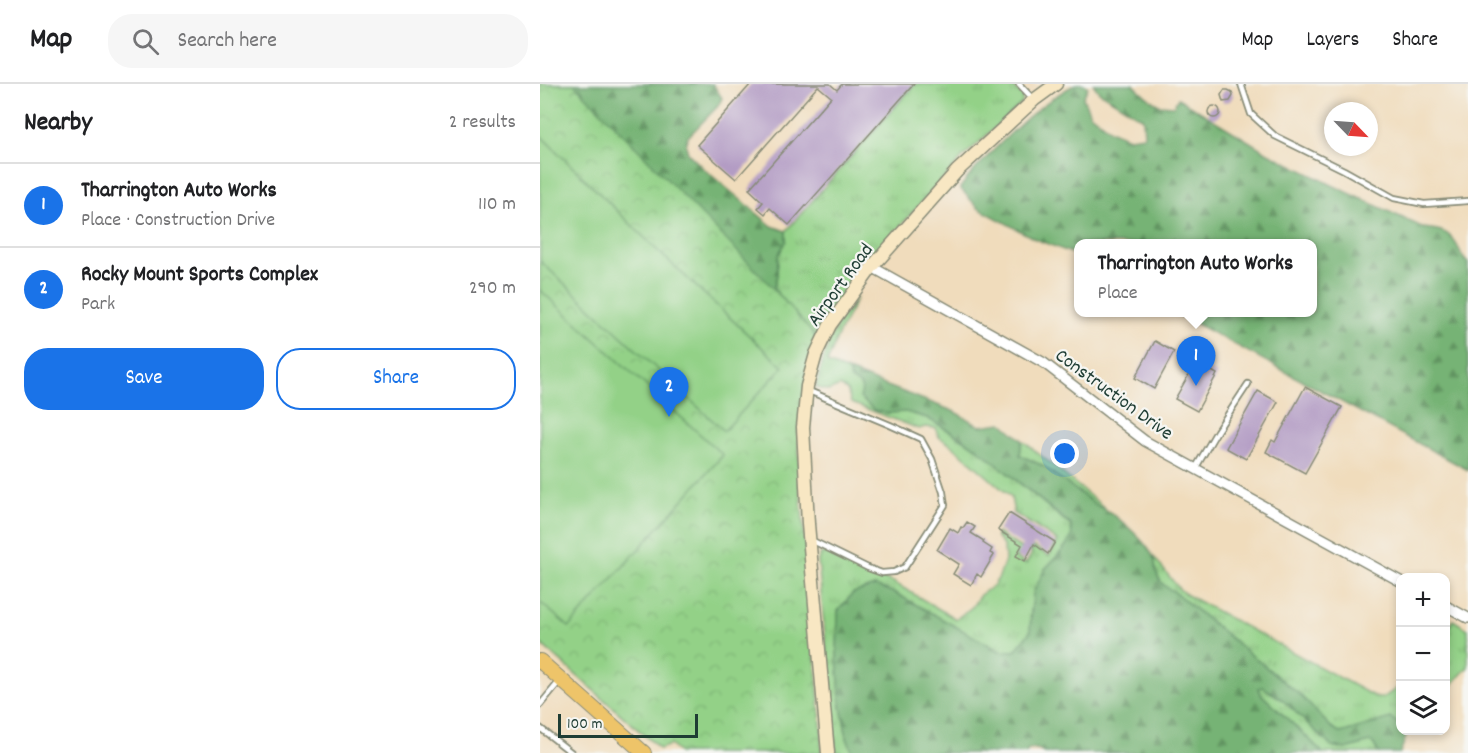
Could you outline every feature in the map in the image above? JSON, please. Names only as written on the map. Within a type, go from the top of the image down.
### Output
[{"type":"main road","name":"Airport Road","points":[[828,753],[803,427],[806,390],[816,354],[830,325],[872,267],[957,171],[1034,100],[1056,84]]},
{"type":"main road","points":[[540,662],[644,753]]},
{"type":"street","name":"Construction Drive","points":[[872,267],[1044,363],[1137,435],[1396,578]]},
{"type":"street","points":[[1450,608],[1468,618]]},
{"type":"lane","points":[[1018,84],[1034,100]]},
{"type":"lane","points":[[1241,84],[1251,114],[1275,136],[1394,198],[1424,204],[1468,201]]},
{"type":"lane","points":[[1195,469],[1248,384]]},
{"type":"lane","points":[[806,390],[921,439],[932,459],[945,505],[905,567],[894,572],[882,573],[868,568],[810,540]]},
{"type":"lane","points":[[540,705],[561,680]]},
{"type":"lane","points":[[540,728],[572,753]]},
{"type":"green space","points":[[540,84],[713,84],[722,98],[718,106],[687,138],[688,153],[772,226],[786,231],[786,241],[778,256],[774,289],[800,319]]},
{"type":"green space","points":[[540,84],[574,84],[774,289],[817,338],[807,369],[798,432],[800,487],[822,735],[821,753],[679,753],[670,745],[660,749],[540,643]]},
{"type":"green space","points":[[915,84],[1011,84],[1023,97],[1022,103],[963,157],[873,256],[827,318],[817,338],[798,432],[800,487],[660,749],[540,643],[540,602],[800,319],[774,289],[778,256],[786,241],[786,231]]},
{"type":"green space","points":[[1076,84],[1084,84],[1088,87],[1083,98],[1090,114],[1112,131],[1129,138],[1144,136],[1143,119],[1099,92],[1093,84],[1133,84],[1159,105],[1174,106],[1178,98],[1268,153],[1424,228],[1442,231],[1450,236],[1468,263],[1468,470],[1183,317],[1317,317],[1317,239],[1074,239],[1074,254],[1035,239],[978,208],[960,188],[966,179],[1029,116]]},
{"type":"green space","points":[[540,135],[658,251],[783,367],[724,431],[540,261]]},
{"type":"green space","points":[[540,290],[723,455],[569,627],[540,602]]},
{"type":"green space","points":[[857,298],[827,363],[848,371],[851,379],[860,385],[886,413],[906,412],[927,418],[977,448],[1071,526],[1072,537],[1045,569],[1031,608],[1030,632],[1015,651],[1000,652],[895,593],[875,586],[853,593],[838,611],[837,656],[841,706],[847,738],[853,753],[836,753],[818,560],[821,553],[826,553],[873,578],[893,582],[956,619],[972,607],[980,595],[994,585],[999,577],[1005,560],[1004,547],[996,536],[997,533],[1021,548],[1016,558],[1026,564],[1032,553],[1030,551],[1034,547],[1049,556],[1058,541],[1014,513],[1011,497],[939,437],[935,428],[919,429],[851,403],[847,390],[840,386],[828,391],[816,387],[831,338],[841,319]]},
{"type":"green space","points":[[848,371],[953,411],[980,426],[1002,423],[1022,440],[1020,455],[1043,466],[1129,528],[1150,551],[1157,575],[1166,587],[1300,695],[1331,727],[1341,733],[1391,718],[1396,722],[1396,735],[1406,737],[1400,753],[1379,753],[1370,742],[1346,749],[1331,746],[1283,700],[1263,687],[1259,688],[1261,694],[1323,753],[1044,753],[1038,749],[1029,749],[1026,753],[853,753],[847,738],[841,706],[837,656],[838,611],[853,593],[875,586],[895,593],[1000,651],[1015,651],[1030,632],[1033,593],[1045,569],[1072,537],[1071,525],[977,448],[927,418],[906,412],[886,413],[874,410],[860,398],[861,386],[851,379]]},
{"type":"green space","points":[[1022,440],[1106,509],[1098,506],[1043,466],[1020,455]]},
{"type":"green space","points":[[1153,556],[1180,590],[1189,596],[1377,698],[1383,698],[1396,689],[1396,722],[1391,718],[1341,733],[1331,727],[1300,695],[1173,591],[1163,586],[1157,574]]},
{"type":"green space","points":[[1453,620],[1468,629],[1468,667],[1450,687],[1450,627]]},
{"type":"green space","points":[[1259,687],[1263,687],[1283,700],[1331,746],[1346,749],[1370,742],[1379,753],[1323,753],[1261,694]]},
{"type":"building","points":[[751,84],[830,84],[837,90],[842,84],[914,84],[789,225],[770,208],[765,214],[758,208],[763,202],[749,189],[831,97],[818,86],[736,179],[697,145]]},
{"type":"building","points":[[1224,90],[1232,92],[1233,96],[1230,101],[1223,102],[1221,95]]},
{"type":"building","points":[[1216,106],[1219,107],[1219,117],[1212,118],[1209,117],[1208,110],[1209,107]]},
{"type":"building","points":[[1155,341],[1174,352],[1154,389],[1135,378]]},
{"type":"building","points":[[1196,362],[1217,374],[1197,411],[1175,399]]},
{"type":"building","points":[[1305,387],[1342,407],[1305,473],[1266,452],[1272,440],[1275,442]]},
{"type":"building","points":[[1258,391],[1278,402],[1246,459],[1226,448]]},
{"type":"building","points":[[1009,513],[1055,542],[1048,554],[1034,544],[1025,561],[1016,556],[1022,545],[998,530]]},
{"type":"building","points":[[967,522],[975,527],[971,533],[984,541],[983,543],[992,549],[990,553],[994,555],[981,577],[977,574],[971,585],[953,574],[959,564],[937,550],[950,528],[958,533]]},
{"type":"place","name":"Tharrington Auto Works","points":[[1196,386]]},
{"type":"place","name":"Rocky Mount Sports Complex","points":[[669,417]]}]
